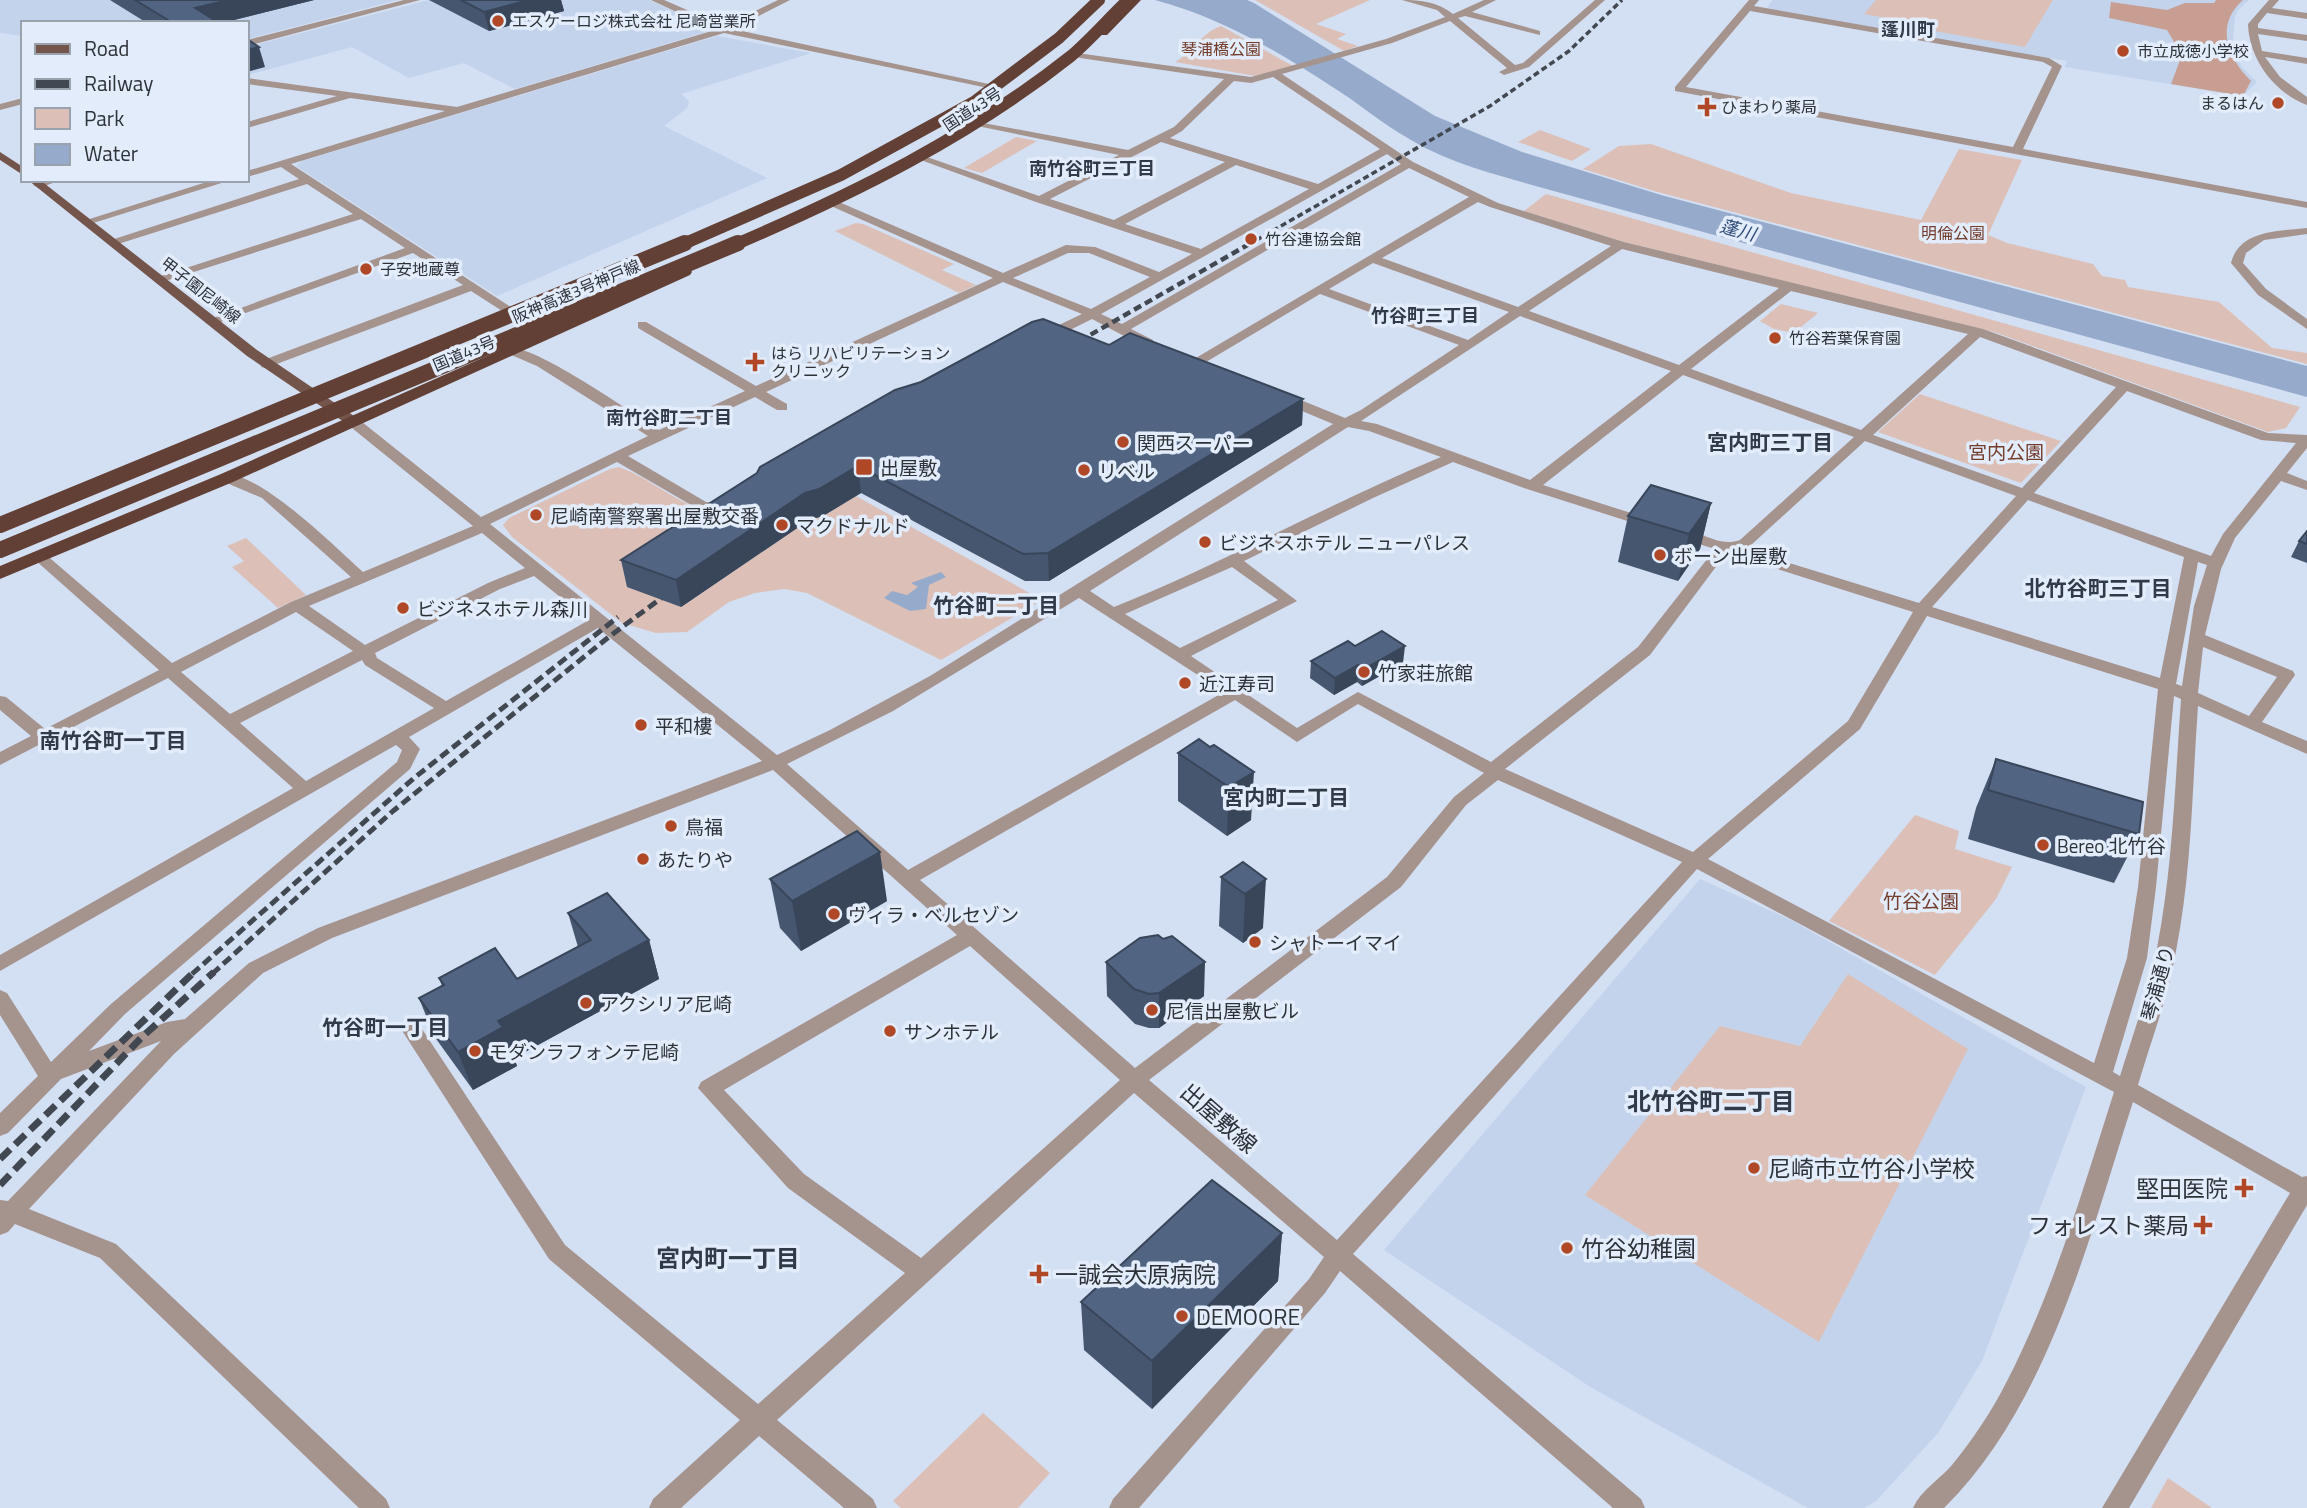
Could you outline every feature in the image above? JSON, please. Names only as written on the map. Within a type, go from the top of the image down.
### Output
[{"type":"highway","name":"国道43号","points":[[0,523],[514,313],[794,195],[870,158],[993,86],[1044,46],[1092,0]]},
{"type":"highway","name":"阪神高速3号神戸線","points":[[0,523],[596,282],[841,175],[974,102],[1059,38],[1098,0]]},
{"type":"highway","name":"国道43号","points":[[0,573],[227,478],[514,351],[835,204],[923,159],[982,124],[1080,55],[1132,1]]},
{"type":"highway","name":"阪神高速3号神戸線","points":[[0,550],[835,199],[921,155],[1001,107],[1072,55],[1132,1]]},
{"type":"main road","points":[[0,155],[21,171]]},
{"type":"main road","name":"甲子園尼崎線","points":[[36,183],[266,364],[352,421]]},
{"type":"street","points":[[248,43],[415,0]]},
{"type":"street","points":[[660,1],[674,0]]},
{"type":"street","points":[[248,174],[724,30],[785,0]]},
{"type":"street","points":[[1407,0],[1448,12],[1509,70],[1526,65],[1600,0]]},
{"type":"street","points":[[1464,13],[1491,0]]},
{"type":"street","points":[[2274,0],[2254,21],[2256,53],[2262,65],[2275,78],[2307,102]]},
{"type":"street","points":[[660,1],[724,30],[993,86]]},
{"type":"street","points":[[2017,152],[2057,66],[2046,60],[1751,4],[1679,89],[2017,152],[2307,205]]},
{"type":"street","points":[[2264,10],[2307,16]]},
{"type":"street","points":[[1080,55],[1251,80],[1344,55],[1448,12],[1464,13],[1537,33]]},
{"type":"street","points":[[2253,30],[2307,38]]},
{"type":"street","points":[[2256,53],[2307,61]]},
{"type":"street","points":[[1277,75],[1409,164],[1478,197],[1545,222],[1620,245],[1978,332],[2266,437],[2307,439]]},
{"type":"street","points":[[1040,200],[1178,129],[1232,77]]},
{"type":"street","points":[[2275,78],[2296,82]]},
{"type":"street","points":[[248,81],[460,110]]},
{"type":"street","points":[[248,125],[352,95]]},
{"type":"street","points":[[0,107],[21,102]]},
{"type":"street","points":[[982,124],[1130,154]]},
{"type":"street","points":[[1160,138],[1232,163],[1319,188]]},
{"type":"street","points":[[1028,341],[1049,336],[1092,314],[1389,149]]},
{"type":"street","points":[[923,159],[1202,253]]},
{"type":"street","points":[[282,163],[514,313]]},
{"type":"street","points":[[1114,225],[1232,163]]},
{"type":"street","points":[[1121,330],[1409,164]]},
{"type":"street","points":[[111,242],[308,180]]},
{"type":"street","points":[[86,222],[219,182]]},
{"type":"street","points":[[1196,363],[1478,197]]},
{"type":"street","points":[[835,204],[1092,314],[1163,349]]},
{"type":"street","points":[[158,279],[362,215]]},
{"type":"street","points":[[2307,231],[2261,237],[2240,251],[2237,263],[2262,292],[2307,325]]},
{"type":"street","points":[[377,1508],[107,1251],[4,1215],[167,1048],[256,968],[272,958],[325,933],[776,763],[928,685],[1332,429],[1366,413],[1620,245]]},
{"type":"street","points":[[0,759],[297,605],[482,525],[658,436],[1066,250],[1080,248],[1160,276]]},
{"type":"street","points":[[211,321],[414,249]]},
{"type":"street","points":[[1373,259],[2216,563]]},
{"type":"street","points":[[266,364],[472,286]]},
{"type":"street","points":[[1532,486],[1789,286]]},
{"type":"street","points":[[1320,290],[1470,345]]},
{"type":"street","points":[[642,325],[782,407]]},
{"type":"street","points":[[662,1508],[1134,1080],[1394,881],[1460,802],[1494,771],[1644,651],[1719,553],[1745,543],[1978,332]]},
{"type":"street","points":[[514,351],[542,363],[658,436]]},
{"type":"street","points":[[1122,1508],[1317,1286],[1338,1255],[1695,860],[1854,725],[1922,609],[2125,385]]},
{"type":"street","points":[[1272,394],[1335,420],[1372,427],[1532,486],[2167,686],[2307,748]]},
{"type":"street","name":"出屋敷線","points":[[352,421],[776,763],[1134,1080],[1632,1508]]},
{"type":"street","name":"琴浦通り","points":[[1926,1508],[1967,1469],[2001,1417],[2016,1388],[2081,1226],[2127,1089],[2164,965],[2172,919],[2185,791],[2189,696],[2197,638],[2216,563],[2228,537],[2307,439]]},
{"type":"street","points":[[617,456],[703,506],[729,507],[741,500]]},
{"type":"street","points":[[1113,613],[1155,597],[1387,484],[1453,457]]},
{"type":"street","points":[[2278,475],[2307,486]]},
{"type":"street","points":[[227,478],[267,495],[362,579]]},
{"type":"street","points":[[2101,1076],[2137,958],[2150,862],[2167,686],[2192,554]]},
{"type":"street","points":[[39,556],[306,790]]},
{"type":"street","points":[[1179,655],[1289,601],[1232,560]]},
{"type":"street","points":[[227,722],[494,586],[534,569]]},
{"type":"street","points":[[1079,591],[1107,612],[1113,613],[1236,692],[1297,736],[1358,697],[1494,771],[1695,860],[2127,1089],[2306,1188],[2115,1508]]},
{"type":"street","points":[[297,605],[364,651],[371,661],[447,709]]},
{"type":"street","points":[[0,964],[599,621]]},
{"type":"street","points":[[2197,638],[2287,675],[2252,724]]},
{"type":"street","points":[[907,879],[1236,692]]},
{"type":"street","points":[[0,701],[43,736]]},
{"type":"street","points":[[0,1127],[118,1009],[404,765],[411,749],[399,737]]},
{"type":"street","points":[[922,1272],[796,1181],[709,1088],[971,936]]},
{"type":"street","points":[[0,998],[45,1070],[54,1073],[174,1028],[191,1027]]},
{"type":"street","points":[[411,1029],[557,1252],[864,1508]]},
{"type":"shaded area","points":[[0,0],[398,0],[248,39],[248,21],[21,21],[21,36],[0,33]]},
{"type":"shaded area","points":[[429,0],[649,0],[709,27],[706,32],[515,89],[464,63],[409,78],[352,47],[248,75],[248,47]]},
{"type":"shaded area","name":"市立成徳小学校","points":[[1773,0],[2249,0],[2238,10],[2235,17],[2233,41],[2241,66],[2257,82],[2243,96],[2065,67],[2067,61],[1773,10],[1767,7]]},
{"type":"shaded area","points":[[2216,0],[2243,0],[2229,20],[2227,41],[2236,62],[2251,81],[2243,96],[2171,84],[2182,55],[2167,30],[2109,18],[2111,2],[2167,10],[2185,3],[2214,3]]},
{"type":"shaded area","points":[[717,36],[811,53],[681,94],[689,101],[687,108],[664,126],[767,178],[497,296],[296,166],[302,161]]},
{"type":"shaded area","name":"尼崎市立竹谷小学校","points":[[1700,879],[1789,919],[2086,1087],[1982,1361],[1938,1433],[1876,1501],[1864,1508],[1808,1508],[1592,1388],[1384,1250]]},
{"type":"green space","points":[[1255,0],[1370,0],[1316,24],[1346,34],[1337,39],[1358,46],[1344,51]]},
{"type":"green space","points":[[1876,0],[2053,0],[2025,47],[1911,27],[1914,23],[1864,14]]},
{"type":"green space","name":"琴浦橋公園","points":[[1221,26],[1293,66],[1255,76],[1175,62],[1208,33]]},
{"type":"green space","points":[[1540,130],[1591,149],[1572,161],[1518,142]]},
{"type":"green space","points":[[1016,137],[1037,141],[982,173],[964,168]]},
{"type":"green space","name":"明倫公園","points":[[1651,144],[1791,193],[1921,220],[1959,149],[2022,160],[1988,235],[2007,243],[2093,264],[2102,276],[2125,280],[2128,287],[2219,302],[2272,348],[2307,353],[2307,364],[1654,191],[1583,169],[1619,146]]},
{"type":"green space","points":[[1546,194],[2300,407],[2286,428],[2268,432],[1994,332],[1624,242],[1524,211]]},
{"type":"green space","points":[[856,223],[954,264],[942,270],[976,285],[959,293],[835,231]]},
{"type":"green space","points":[[1781,304],[1818,313],[1794,333],[1774,329],[1760,321]]},
{"type":"green space","name":"宮内公園","points":[[1920,394],[2061,441],[2021,483],[1878,432]]},
{"type":"green space","points":[[619,467],[686,503],[710,511],[681,607],[809,520],[823,516],[856,496],[1042,600],[941,660],[807,593],[784,589],[755,593],[729,602],[687,632],[656,633],[622,623],[512,537],[503,525],[509,518]]},
{"type":"green space","points":[[246,538],[306,595],[278,608],[232,567],[244,561],[227,546]]},
{"type":"green space","name":"竹谷公園","points":[[1915,815],[1959,831],[1955,849],[2012,867],[1996,899],[1935,975],[1829,921]]},
{"type":"green space","points":[[1848,974],[1968,1049],[1819,1342],[1585,1195],[1720,1026],[1800,1046]]},
{"type":"green space","points":[[983,1413],[1050,1473],[1018,1508],[901,1508],[893,1501]]},
{"type":"green space","points":[[2168,1478],[2212,1508],[2151,1508]]},
{"type":"water","name":"蓬川","points":[[1155,0],[1247,0],[1435,116],[1522,152],[1661,195],[2307,366],[2307,397],[1462,164],[1406,137],[1341,92],[1268,47],[1224,25]]},
{"type":"water","points":[[941,572],[946,577],[929,585],[926,609],[910,611],[884,598],[892,591],[907,595],[918,587],[911,583]]},
{"type":"building","points":[[135,0],[229,0],[195,8],[216,21],[170,21]]},
{"type":"building","points":[[461,0],[529,0],[484,12]]},
{"type":"building","points":[[248,40],[259,47],[248,50]]},
{"type":"building","points":[[1043,319],[1109,345],[1130,333],[1303,399],[1048,553],[1023,554],[858,466],[819,489],[805,493],[676,580],[621,560],[757,473],[760,467],[895,390],[921,382],[1032,322]]},
{"type":"building","points":[[1651,485],[1711,503],[1689,534],[1628,516]]},
{"type":"building","points":[[2307,531],[2307,544],[2299,541]]},
{"type":"building","points":[[1382,631],[1405,646],[1364,669],[1358,665],[1335,678],[1311,661],[1348,641],[1355,646]]},
{"type":"building","points":[[1199,739],[1210,747],[1214,745],[1254,772],[1229,787],[1178,753]]},
{"type":"building","points":[[1996,759],[2143,802],[2139,834],[1988,790]]},
{"type":"building","points":[[857,831],[880,852],[792,901],[770,879]]},
{"type":"building","points":[[1243,862],[1266,879],[1245,894],[1221,877]]},
{"type":"building","points":[[607,893],[649,940],[498,1021],[503,1027],[458,1052],[419,998],[444,985],[439,978],[495,948],[517,979],[591,940],[568,913]]},
{"type":"building","points":[[1158,935],[1163,939],[1172,936],[1205,962],[1159,993],[1149,994],[1134,989],[1106,962],[1140,938]]},
{"type":"building","points":[[1212,1180],[1282,1233],[1152,1361],[1081,1302]]},
{"type":"railway","points":[[1248,245],[1490,106],[1569,51],[1622,0]]},
{"type":"railway","points":[[1069,347],[1251,243]]},
{"type":"railway","points":[[212,974],[393,811],[610,636],[675,588]]},
{"type":"railway","points":[[192,974],[414,778],[618,617]]},
{"type":"railway","points":[[0,1159],[194,972]]},
{"type":"railway","points":[[0,1185],[141,1038],[214,972]]},
{"type":"place","name":"エスケーロジ株式会社 尼崎営業所","points":[[498,21]]},
{"type":"place","name":"市立成徳小学校","points":[[2123,51]]},
{"type":"place","name":"まるはん","points":[[2278,103]]},
{"type":"place","name":"ひまわり薬局","points":[[1707,107]]},
{"type":"place","name":"竹谷連協会館","points":[[1251,239]]},
{"type":"place","name":"子安地蔵尊","points":[[366,269]]},
{"type":"place","name":"竹谷若葉保育園","points":[[1775,338]]},
{"type":"place","name":"はら リハビリテーション クリニック","points":[[755,362]]},
{"type":"place","name":"関西スーパー","points":[[1123,442]]},
{"type":"place","name":"出屋敷","points":[[864,467]]},
{"type":"place","name":"リベル","points":[[1084,470]]},
{"type":"place","name":"尼崎南警察署出屋敷交番","points":[[536,515]]},
{"type":"place","name":"マクドナルド","points":[[782,525]]},
{"type":"place","name":"ビジネスホテル ニューパレス","points":[[1205,542]]},
{"type":"place","name":"ボーン出屋敷","points":[[1660,555]]},
{"type":"place","name":"ビジネスホテル森川","points":[[403,608]]},
{"type":"place","name":"竹家荘旅館","points":[[1364,672]]},
{"type":"place","name":"近江寿司","points":[[1185,683]]},
{"type":"place","name":"平和樓","points":[[641,725]]},
{"type":"place","name":"鳥福","points":[[671,826]]},
{"type":"place","name":"Bereo 北竹谷","points":[[2043,845]]},
{"type":"place","name":"あたりや","points":[[643,859]]},
{"type":"place","name":"ヴィラ・ベルセゾン","points":[[834,914]]},
{"type":"place","name":"シャトーイマイ","points":[[1255,942]]},
{"type":"place","name":"アクシリア尼崎","points":[[586,1003]]},
{"type":"place","name":"尼信出屋敷ビル","points":[[1152,1010]]},
{"type":"place","name":"サンホテル","points":[[890,1031]]},
{"type":"place","name":"モダンラフォンテ尼崎","points":[[475,1051]]},
{"type":"place","name":"尼崎市立竹谷小学校","points":[[1754,1168]]},
{"type":"place","name":"堅田医院","points":[[2244,1188]]},
{"type":"place","name":"フォレスト薬局","points":[[2203,1225]]},
{"type":"place","name":"竹谷幼稚園","points":[[1567,1248]]},
{"type":"place","name":"一誠会大原病院","points":[[1039,1274]]},
{"type":"place","name":"DEMOORE","points":[[1182,1316]]},
{"type":"district","name":"蓬川町","points":[[1908,29]]},
{"type":"district","name":"南竹谷町三丁目","points":[[1092,168]]},
{"type":"district","name":"竹谷町三丁目","points":[[1425,315]]},
{"type":"district","name":"南竹谷町二丁目","points":[[669,417]]},
{"type":"district","name":"宮内町三丁目","points":[[1770,442]]},
{"type":"district","name":"北竹谷町三丁目","points":[[2098,588]]},
{"type":"district","name":"竹谷町二丁目","points":[[996,605]]},
{"type":"district","name":"南竹谷町一丁目","points":[[113,740]]},
{"type":"district","name":"宮内町二丁目","points":[[1286,797]]},
{"type":"district","name":"竹谷町一丁目","points":[[385,1027]]},
{"type":"district","name":"北竹谷町二丁目","points":[[1711,1101]]},
{"type":"district","name":"宮内町一丁目","points":[[728,1258]]}]
